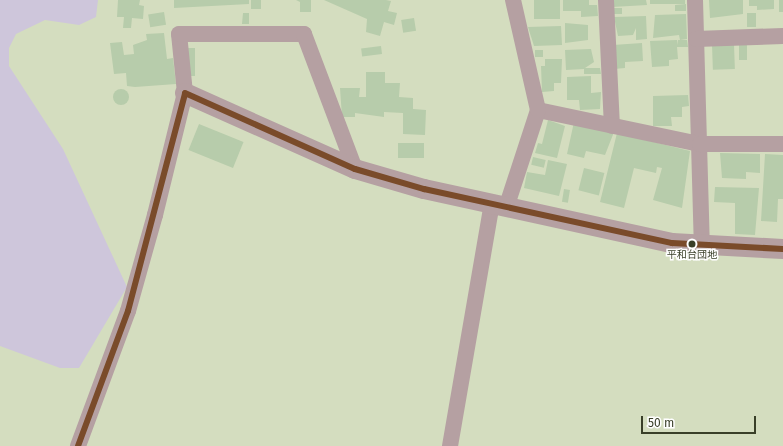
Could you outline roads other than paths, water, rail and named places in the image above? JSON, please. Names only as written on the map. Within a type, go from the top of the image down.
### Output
[{"type":"street","points":[[450,446],[500,204],[538,110],[513,0]]},
{"type":"street","points":[[606,0],[612,126]]},
{"type":"street","points":[[695,0],[702,247]]},
{"type":"street","points":[[78,446],[128,311],[184,93],[179,34],[304,34],[354,169]]},
{"type":"street","points":[[696,39],[783,36]]},
{"type":"street","points":[[184,93],[354,169],[424,189],[702,247],[783,249]]},
{"type":"street","points":[[538,110],[700,144],[783,144]]},
{"type":"place","name":"平和台団地","points":[[692,244]]}]
